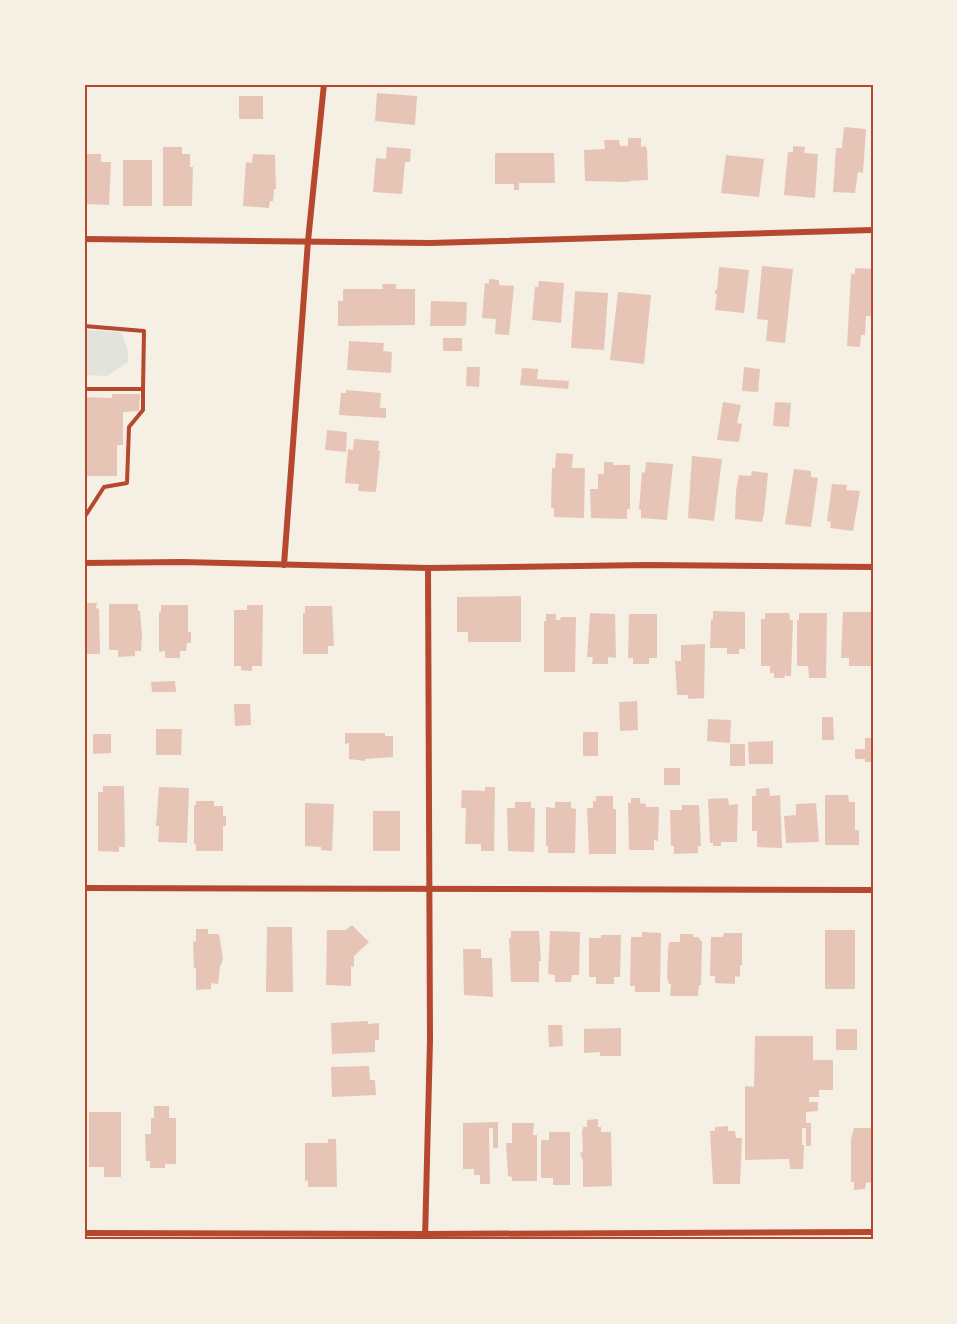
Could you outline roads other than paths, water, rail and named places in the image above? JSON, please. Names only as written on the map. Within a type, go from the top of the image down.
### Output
[{"type":"street","points":[[284,565],[308,241],[324,84]]},
{"type":"street","points":[[84,239],[430,243],[873,230]]},
{"type":"street","points":[[84,563],[428,568],[647,565],[873,567]]},
{"type":"street","points":[[426,1237],[430,1040],[428,568]]},
{"type":"street","points":[[84,888],[873,890]]},
{"type":"street","points":[[84,1233],[426,1237],[873,1232]]}]
